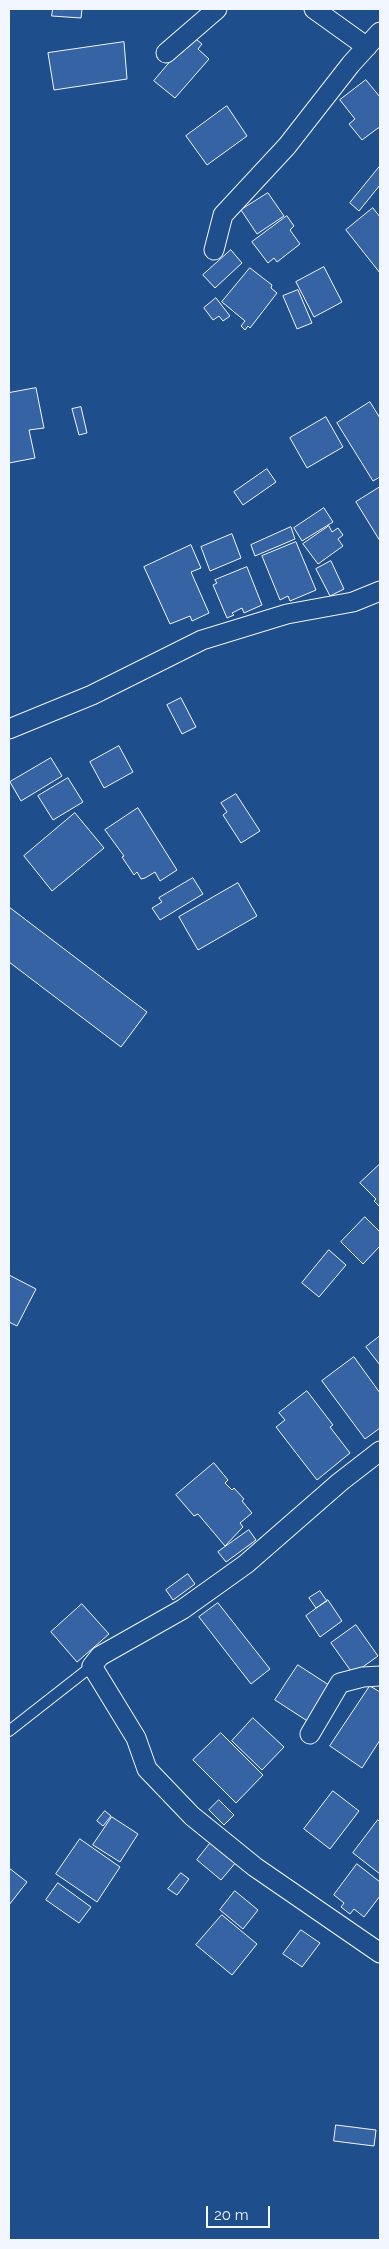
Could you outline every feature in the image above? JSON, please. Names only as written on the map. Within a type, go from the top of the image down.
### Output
[{"type":"street","points":[[166,53],[217,9]]},
{"type":"street","points":[[314,9],[367,47]]},
{"type":"street","points":[[214,250],[223,215],[287,146],[380,32]]},
{"type":"street","points":[[9,729],[92,695],[202,640],[287,614],[352,602],[380,591]]},
{"type":"street","points":[[380,1450],[340,1482],[246,1564],[183,1609],[100,1656],[92,1666],[136,1738],[147,1769],[192,1816],[255,1867],[380,1953]]},
{"type":"street","points":[[310,1734],[340,1683],[363,1677],[380,1676]]},
{"type":"lane","points":[[9,1731],[92,1666]]},
{"type":"building","points":[[53,9],[82,9],[81,18],[52,16]]},
{"type":"building","points":[[192,36],[202,44],[198,49],[209,59],[175,98],[154,81]]},
{"type":"building","points":[[124,42],[127,79],[54,90],[48,53]]},
{"type":"building","points":[[366,80],[380,97],[380,128],[362,140],[349,124],[355,119],[340,100]]},
{"type":"building","points":[[227,106],[247,136],[207,165],[186,136]]},
{"type":"building","points":[[380,166],[380,185],[359,211],[350,203]]},
{"type":"building","points":[[268,193],[284,216],[257,234],[241,210]]},
{"type":"building","points":[[373,208],[380,217],[380,273],[346,230]]},
{"type":"building","points":[[287,216],[294,226],[290,230],[300,244],[277,262],[274,258],[268,263],[252,242]]},
{"type":"building","points":[[231,250],[242,263],[215,288],[203,275]]},
{"type":"building","points":[[324,267],[342,302],[314,317],[296,282]]},
{"type":"building","points":[[250,268],[272,285],[271,288],[277,293],[250,328],[248,326],[245,330],[241,326],[245,321],[222,302]]},
{"type":"building","points":[[298,290],[312,323],[297,329],[283,296]]},
{"type":"building","points":[[216,298],[230,316],[223,321],[219,316],[213,320],[204,308]]},
{"type":"building","points":[[36,388],[44,428],[29,430],[35,458],[9,463],[9,393]]},
{"type":"building","points":[[370,402],[380,418],[380,477],[373,481],[337,423]]},
{"type":"building","points":[[81,407],[87,433],[79,435],[72,409]]},
{"type":"building","points":[[326,417],[343,447],[307,468],[290,438]]},
{"type":"building","points":[[267,469],[276,482],[243,505],[234,492]]},
{"type":"building","points":[[380,487],[380,541],[356,502]]},
{"type":"building","points":[[324,508],[333,522],[302,541],[294,528]]},
{"type":"building","points":[[329,526],[332,532],[338,528],[343,535],[338,539],[343,546],[318,564],[303,544]]},
{"type":"building","points":[[291,527],[295,539],[255,556],[251,545]]},
{"type":"building","points":[[232,534],[241,558],[210,571],[201,547]]},
{"type":"building","points":[[296,542],[316,590],[290,601],[288,596],[280,600],[262,556]]},
{"type":"building","points":[[191,545],[201,568],[191,572],[209,613],[192,621],[190,616],[170,624],[144,567]]},
{"type":"building","points":[[331,561],[344,589],[330,596],[316,569]]},
{"type":"building","points":[[247,567],[262,605],[244,613],[242,608],[227,618],[213,585],[217,583],[215,580]]},
{"type":"building","points":[[181,698],[196,727],[182,734],[167,705]]},
{"type":"building","points":[[119,746],[133,772],[104,788],[90,762]]},
{"type":"building","points":[[51,758],[62,776],[21,801],[10,782]]},
{"type":"building","points":[[68,778],[83,802],[53,820],[38,796]]},
{"type":"building","points":[[236,794],[260,831],[241,843],[223,815],[227,812],[221,803]]},
{"type":"building","points":[[138,808],[177,870],[160,881],[155,872],[141,879],[137,872],[134,875],[122,857],[124,856],[105,830]]},
{"type":"building","points":[[75,813],[104,848],[52,891],[24,856]]},
{"type":"building","points":[[193,878],[203,894],[160,920],[152,908],[162,902],[159,898]]},
{"type":"building","points":[[238,883],[257,916],[198,950],[179,917]]},
{"type":"building","points":[[9,907],[147,1012],[121,1047],[9,962]]},
{"type":"building","points":[[380,1164],[380,1207],[374,1201],[376,1199],[360,1183]]},
{"type":"building","points":[[365,1217],[380,1232],[380,1246],[363,1264],[341,1242]]},
{"type":"building","points":[[329,1250],[346,1265],[319,1297],[302,1283]]},
{"type":"building","points":[[9,1275],[36,1289],[17,1326],[9,1322]]},
{"type":"building","points":[[380,1336],[380,1365],[366,1347]]},
{"type":"building","points":[[354,1357],[380,1393],[380,1428],[365,1439],[322,1381]]},
{"type":"building","points":[[307,1391],[333,1425],[330,1427],[350,1453],[317,1480],[276,1427],[285,1420],[279,1413]]},
{"type":"building","points":[[214,1463],[228,1480],[225,1483],[232,1490],[234,1488],[244,1499],[242,1501],[252,1513],[240,1523],[243,1527],[225,1546],[198,1514],[194,1516],[176,1495]]},
{"type":"building","points":[[249,1530],[256,1540],[226,1562],[218,1552]]},
{"type":"building","points":[[188,1574],[195,1584],[173,1600],[166,1590]]},
{"type":"building","points":[[320,1591],[327,1601],[316,1608],[309,1598]]},
{"type":"building","points":[[328,1600],[342,1621],[320,1637],[306,1616]]},
{"type":"building","points":[[218,1603],[270,1669],[251,1684],[199,1617]]},
{"type":"building","points":[[82,1604],[109,1634],[77,1662],[51,1632]]},
{"type":"building","points":[[356,1625],[378,1656],[353,1674],[331,1643]]},
{"type":"building","points":[[298,1665],[335,1689],[312,1724],[275,1700]]},
{"type":"building","points":[[370,1686],[380,1692],[380,1740],[362,1768],[330,1746]]},
{"type":"building","points":[[253,1718],[284,1747],[262,1770],[232,1741]]},
{"type":"building","points":[[221,1733],[263,1775],[236,1803],[193,1760]]},
{"type":"building","points":[[333,1791],[359,1811],[330,1849],[304,1829]]},
{"type":"building","points":[[219,1800],[234,1815],[224,1825],[209,1810]]},
{"type":"building","points":[[105,1811],[111,1816],[103,1826],[97,1821]]},
{"type":"building","points":[[112,1817],[138,1834],[120,1862],[93,1845]]},
{"type":"building","points":[[378,1820],[380,1822],[380,1874],[353,1853]]},
{"type":"building","points":[[80,1839],[120,1867],[97,1902],[56,1874]]},
{"type":"building","points":[[212,1841],[237,1861],[221,1880],[197,1860]]},
{"type":"building","points":[[357,1864],[380,1882],[380,1896],[364,1917],[354,1909],[350,1914],[341,1907],[344,1903],[334,1895]]},
{"type":"building","points":[[9,1868],[27,1882],[9,1905]]},
{"type":"building","points":[[181,1873],[189,1879],[177,1895],[168,1889]]},
{"type":"building","points":[[58,1883],[91,1907],[79,1923],[46,1900]]},
{"type":"building","points":[[235,1891],[258,1910],[243,1929],[220,1910]]},
{"type":"building","points":[[222,1915],[257,1944],[232,1975],[196,1945]]},
{"type":"building","points":[[301,1930],[320,1943],[302,1967],[283,1954]]},
{"type":"building","points":[[336,2125],[376,2130],[374,2146],[334,2141]]}]
